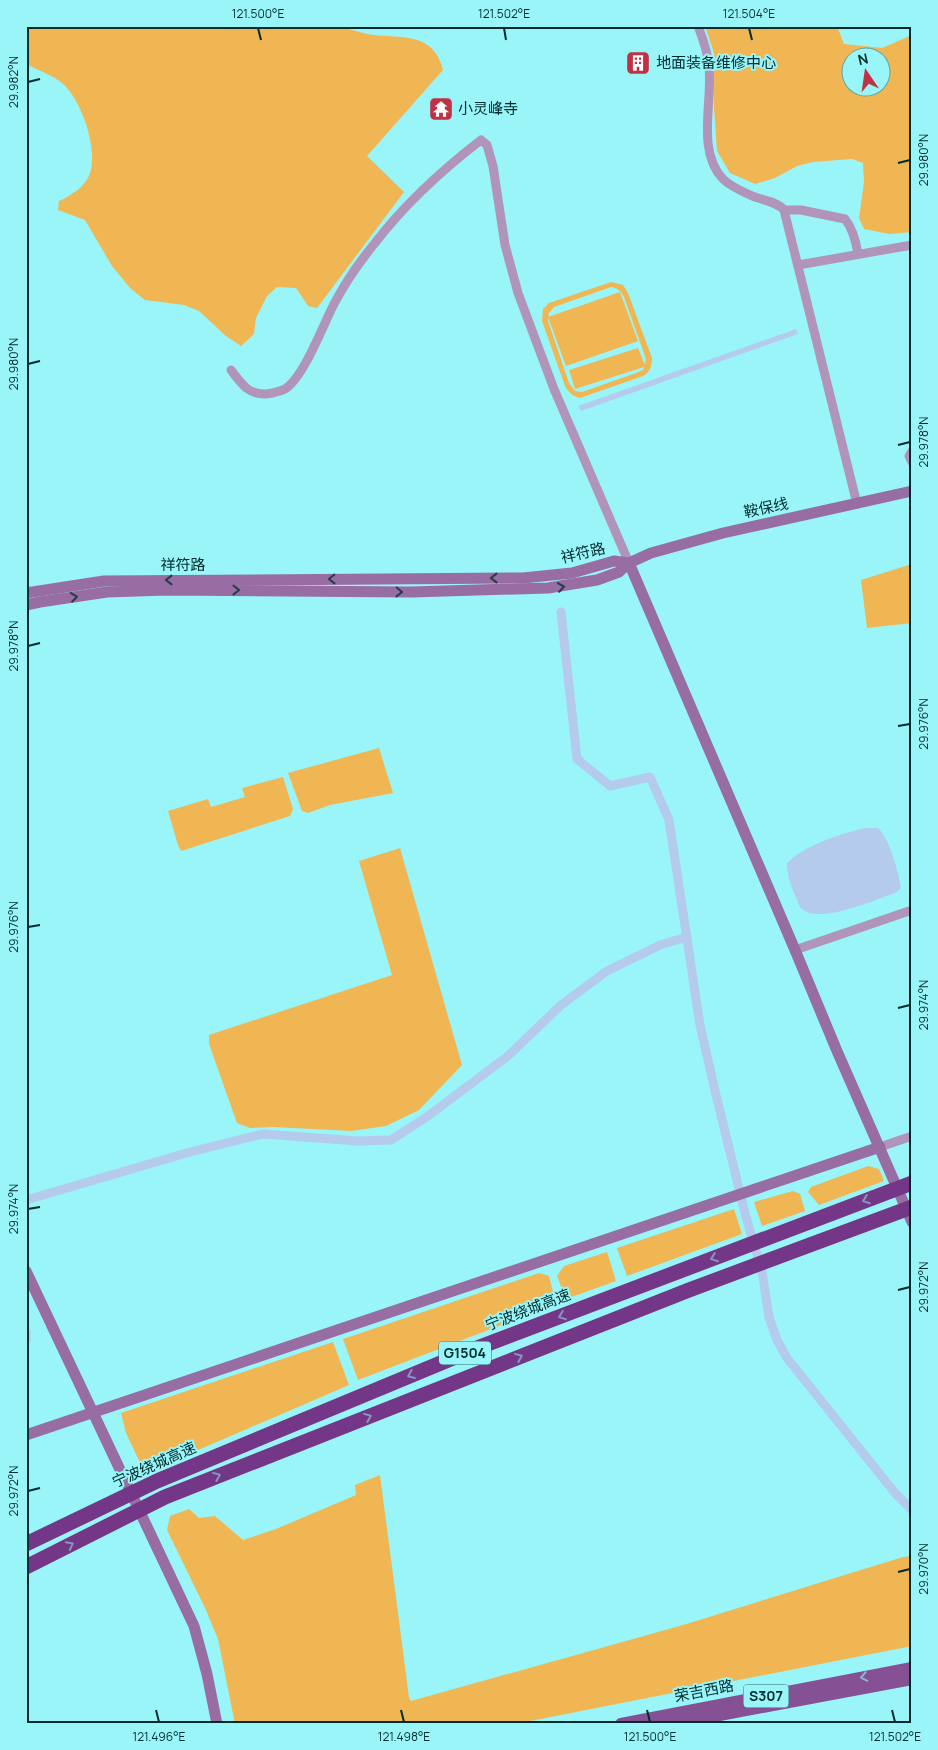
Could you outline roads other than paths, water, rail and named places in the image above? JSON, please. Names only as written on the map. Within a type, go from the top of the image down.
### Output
[{"type":"highway","name":"宁波绕城高速","points":[[26,1544],[157,1481],[477,1348],[912,1182]]},
{"type":"highway","name":"G1504","points":[[26,1567],[165,1497],[689,1290],[912,1206]]},
{"type":"main road","name":"鞍保线","points":[[629,563],[651,553],[723,533],[912,491]]},
{"type":"main road","name":"祥符路","points":[[26,593],[104,581],[523,578],[572,572],[614,561],[629,563]]},
{"type":"main road","name":"祥符路","points":[[26,605],[107,592],[196,590],[421,592],[532,589],[574,585],[598,580],[619,572],[629,563]]},
{"type":"main road","points":[[629,563],[912,1222]]},
{"type":"main road","points":[[26,1435],[880,1147]]},
{"type":"main road","points":[[26,1271],[194,1626],[208,1674],[217,1724]]},
{"type":"main road","name":"荣吉西路","points":[[621,1724],[912,1668]]},
{"type":"main road","name":"荣吉西路","points":[[672,1724],[912,1679]]},
{"type":"street","points":[[698,26],[709,61],[710,90],[707,110],[710,151],[717,171],[734,187],[750,195],[781,205],[784,210],[857,504]]},
{"type":"street","points":[[231,370],[250,391],[260,394],[274,393],[285,389],[296,378],[336,302],[374,244],[414,199],[446,167],[481,140],[487,145],[493,166],[505,245],[518,293],[554,389],[629,563]]},
{"type":"street","points":[[784,210],[800,210],[845,219],[850,225],[856,241],[858,254]]},
{"type":"street","points":[[798,265],[912,245]]},
{"type":"street","points":[[912,451],[909,456],[912,462]]},
{"type":"street","points":[[795,950],[912,910]]},
{"type":"street","points":[[880,1147],[912,1136]]},
{"type":"water","points":[[796,329],[798,334],[581,411],[578,406]]},
{"type":"water","points":[[865,828],[878,828],[882,833],[893,856],[901,888],[895,893],[874,901],[832,913],[819,914],[808,912],[800,907],[790,882],[787,863],[814,845]]},
{"type":"waterway","points":[[561,612],[577,759],[610,786],[650,777],[669,820],[700,1025],[746,1217],[762,1271],[769,1317],[777,1340],[787,1358],[895,1493],[912,1510]]},
{"type":"waterway","points":[[26,1200],[190,1152],[263,1134],[358,1141],[391,1140],[428,1116],[509,1055],[561,1005],[607,971],[660,945],[687,937]]},
{"type":"waterway","points":[[26,1332],[26,1340]]},
{"type":"place","name":"地面装备维修中心","points":[[638,63]]},
{"type":"place","name":"小灵峰寺","points":[[441,109]]}]
